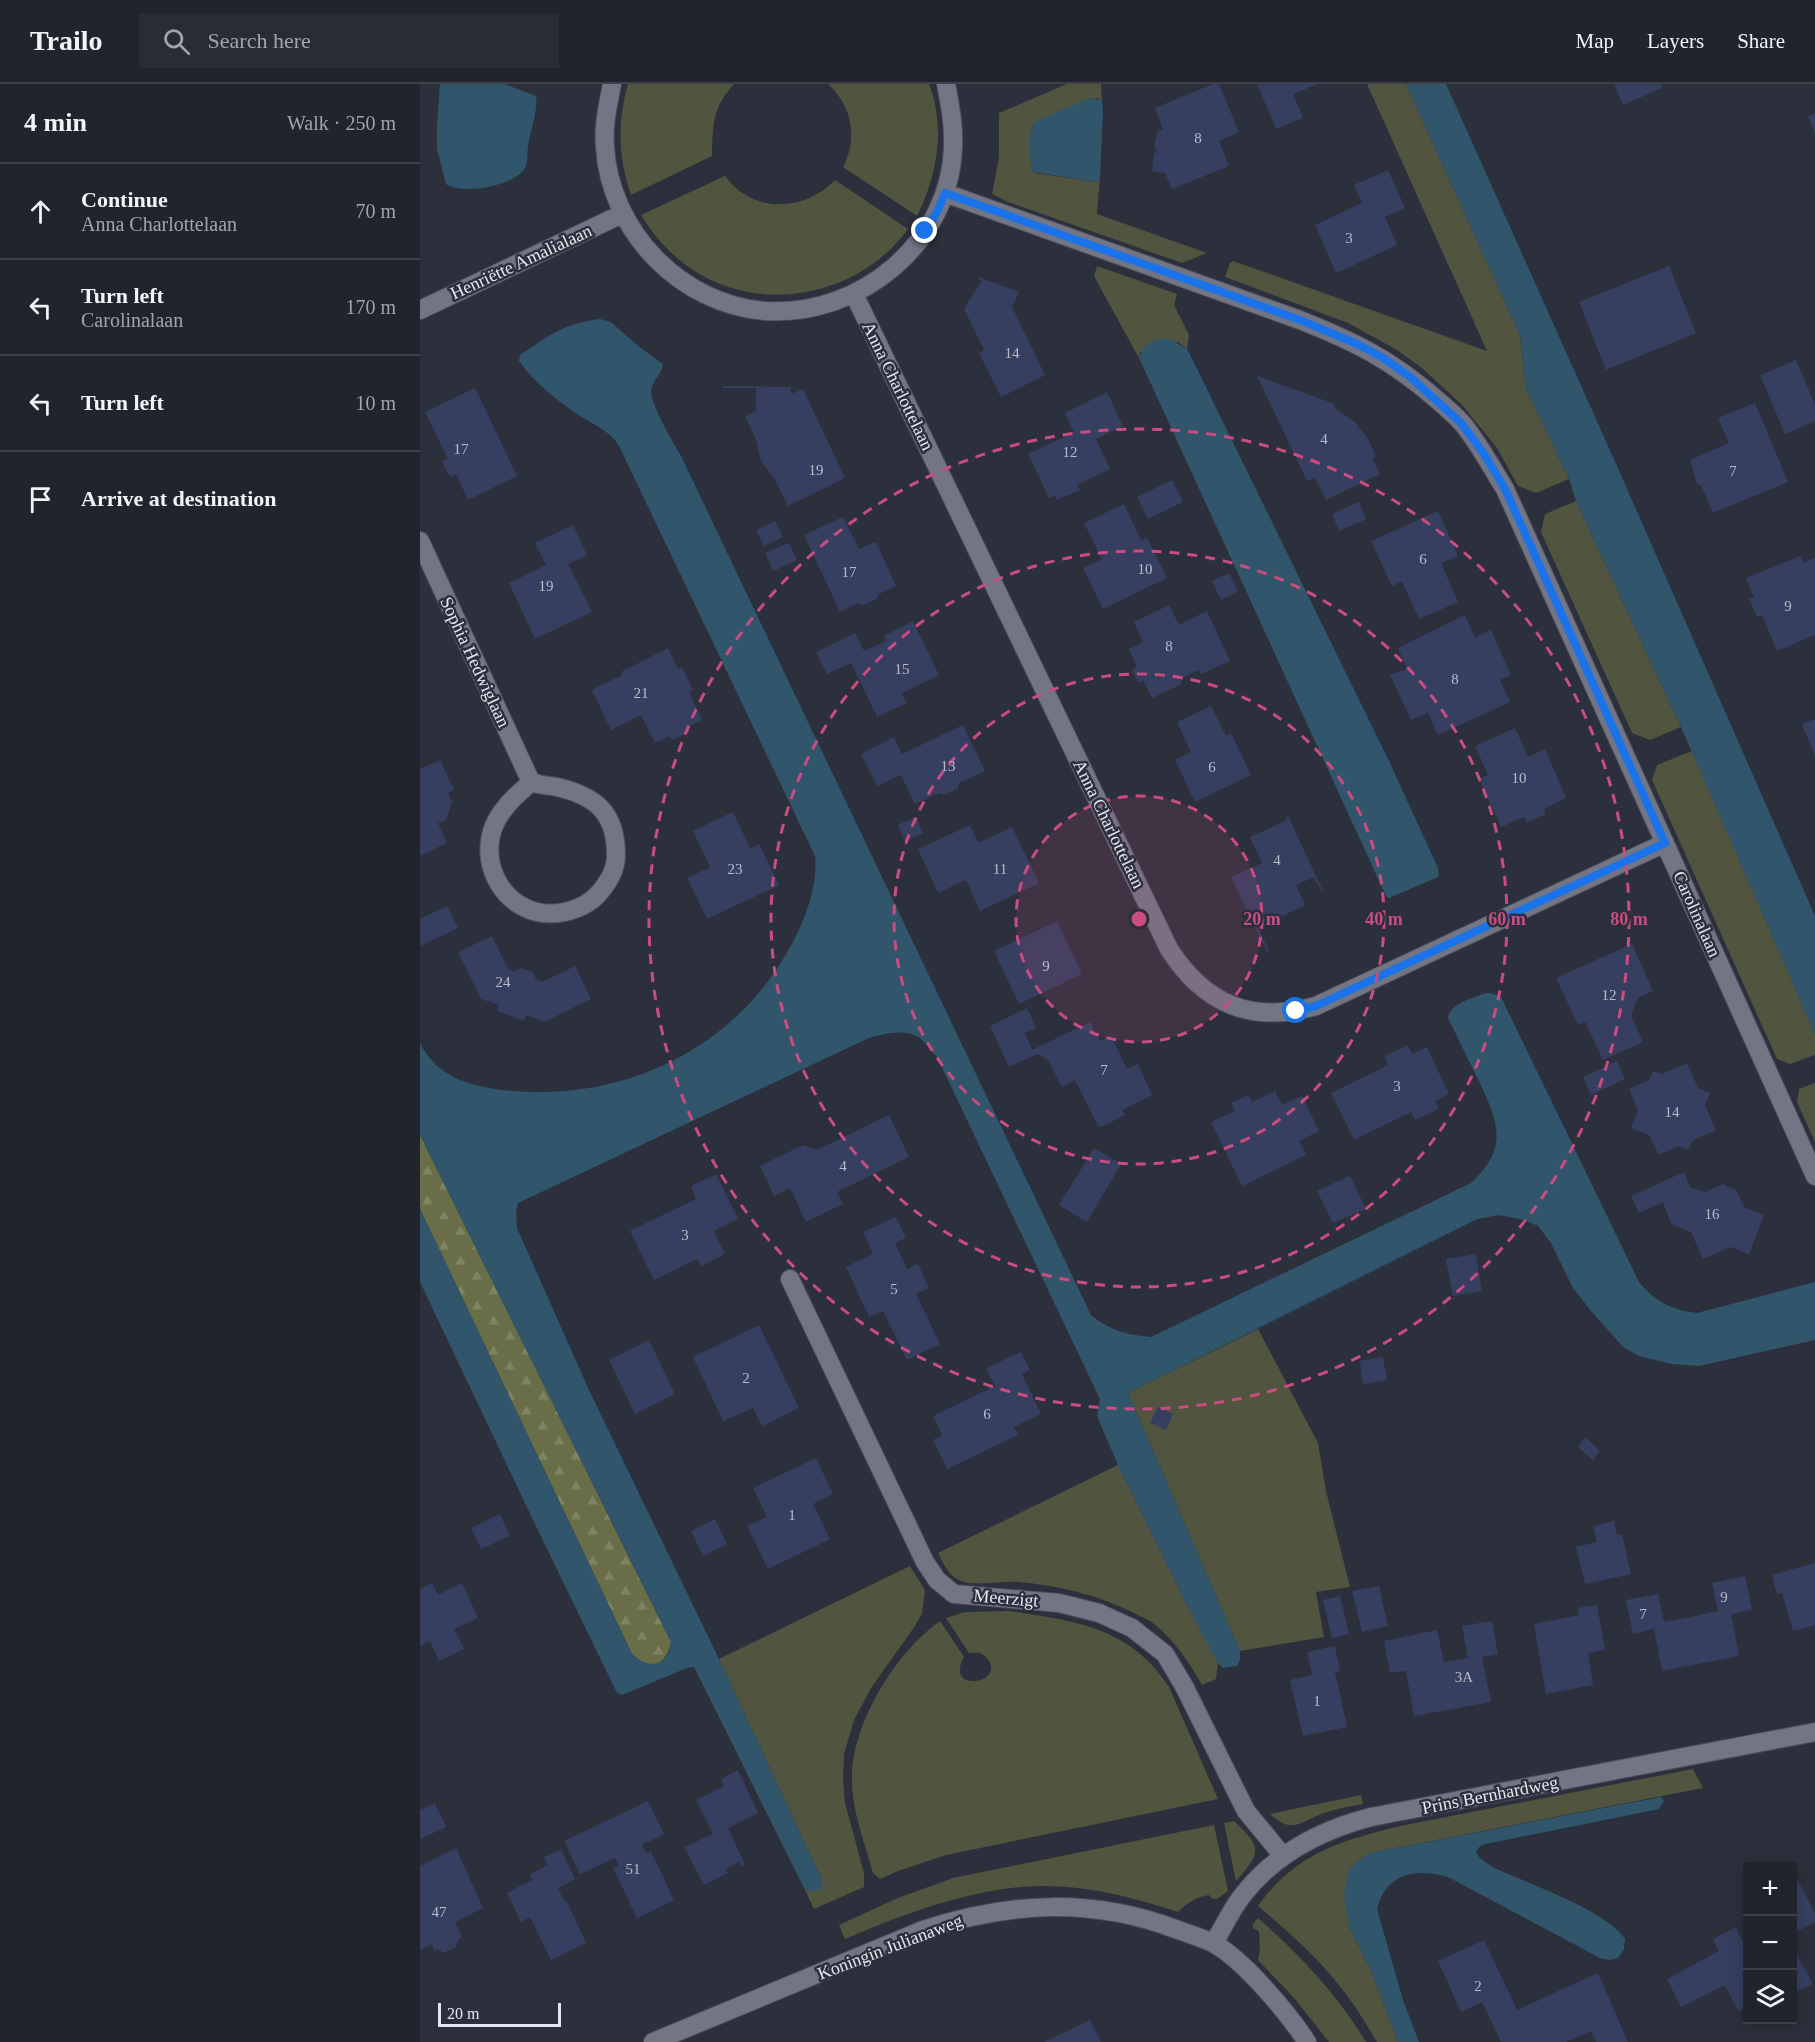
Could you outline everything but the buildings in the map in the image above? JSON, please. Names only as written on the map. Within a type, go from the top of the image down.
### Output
[{"type":"street","points":[[612,84],[605,114],[604,147],[610,181],[622,214],[642,244],[667,270],[697,290],[730,304],[765,310],[801,310],[836,302],[854,294],[868,287],[897,265],[920,240],[937,212],[945,193],[953,148],[953,115],[946,84]]},
{"type":"street","name":"Carolinalaan","points":[[945,193],[1329,332],[1383,358],[1409,376],[1461,423],[1484,454],[1505,489],[1815,1176]]},
{"type":"street","name":"Henriëtte Amalialaan","points":[[420,310],[622,214]]},
{"type":"street","name":"Anna Charlottelaan","points":[[854,294],[1169,949],[1182,969],[1198,985],[1217,998],[1236,1007],[1256,1012],[1296,1011],[1316,1006],[1665,843]]},
{"type":"street","name":"Sophia Hedwiglaan","points":[[420,541],[531,782]]},
{"type":"street","points":[[531,782],[543,787],[554,786],[582,794],[600,807],[612,826],[616,838],[616,862],[610,879],[596,897],[578,909],[553,914],[538,912],[516,903],[505,894],[491,868],[488,846],[491,833],[504,809],[531,782]]},
{"type":"street","name":"Meerzigt","points":[[790,1279],[925,1562],[937,1580],[954,1594],[1011,1597],[1059,1603],[1099,1613],[1132,1628],[1165,1654],[1184,1686],[1246,1811],[1283,1856]]},
{"type":"street","name":"Prins Bernhardweg","points":[[1214,1944],[1243,1895],[1283,1856],[1310,1838],[1340,1825],[1371,1817],[1815,1732]]},
{"type":"street","name":"Koningin Julianaweg","points":[[653,2042],[923,1930],[992,1912],[1063,1907],[1101,1910],[1140,1917],[1214,1944],[1254,1977],[1296,2025],[1307,2042]]},
{"type":"green space","points":[[628,84],[734,84],[721,101],[715,117],[712,156],[631,195],[620,140],[624,98]]},
{"type":"green space","points":[[828,84],[929,84],[937,118],[937,152],[930,185],[917,216],[843,167],[850,145],[850,123],[843,102]]},
{"type":"green space","points":[[1067,84],[1101,84],[1102,100],[1096,98],[1033,124],[1031,170],[1036,173],[1095,182],[1100,177],[1097,214],[1207,253],[1182,263],[1008,202],[992,194],[999,158],[999,113]]},
{"type":"green space","points":[[1367,84],[1406,84],[1520,335],[1526,388],[1569,479],[1536,493],[1518,486],[1497,448],[1462,405],[1422,368],[1397,350],[1348,323],[1225,277],[1233,261],[1487,351]]},
{"type":"green space","points":[[725,176],[749,197],[779,204],[794,203],[809,198],[823,191],[835,180],[908,229],[886,254],[859,273],[829,286],[798,293],[766,294],[734,289],[704,276],[676,257],[657,238],[641,215]]},
{"type":"green space","points":[[1097,266],[1177,294],[1174,305],[1189,335],[1187,349],[1178,342],[1140,352],[1140,360],[1094,276]]},
{"type":"green space","points":[[1576,501],[1681,727],[1650,740],[1632,733],[1541,532],[1545,514]]},
{"type":"green space","points":[[1692,751],[1815,1034],[1815,1055],[1790,1064],[1777,1059],[1652,780],[1657,765]]},
{"type":"green space","points":[[1815,1083],[1815,1142],[1797,1102],[1799,1089]]},
{"type":"green space","points":[[420,1135],[671,1642],[665,1657],[656,1664],[645,1663],[632,1654],[420,1209]]},
{"type":"green space","points":[[1258,1329],[1318,1443],[1326,1491],[1350,1587],[1316,1592],[1324,1637],[1240,1651],[1128,1393]]},
{"type":"green space","points":[[1118,1465],[1185,1601],[1218,1662],[1216,1679],[1202,1685],[1175,1645],[1147,1619],[1093,1596],[1050,1586],[1020,1582],[967,1583],[950,1573],[938,1553]]},
{"type":"green space","points":[[910,1566],[925,1590],[922,1613],[871,1688],[854,1720],[844,1754],[845,1803],[864,1873],[864,1887],[814,1909],[804,1888],[808,1890],[821,1878],[719,1659]]},
{"type":"green space","points":[[1009,1611],[1056,1619],[1099,1630],[1137,1651],[1154,1667],[1169,1687],[1218,1799],[946,1855],[880,1879],[873,1873],[857,1815],[852,1780],[859,1736],[868,1713],[893,1670],[924,1634],[940,1621],[964,1657],[960,1669],[962,1676],[968,1680],[983,1679],[989,1674],[991,1667],[987,1658],[979,1653],[969,1653],[946,1618],[965,1612]]},
{"type":"green space","points":[[1693,1769],[1703,1788],[1370,1853],[1355,1863],[1349,1927],[1371,1970],[1398,2042],[1377,2042],[1354,2005],[1329,1973],[1300,1943],[1258,1906],[1288,1873],[1304,1861],[1358,1837],[1400,1826]]},
{"type":"green space","points":[[1361,1795],[1363,1804],[1326,1812],[1296,1825],[1284,1824],[1270,1814]]},
{"type":"green space","points":[[1234,1821],[1250,1838],[1255,1851],[1250,1864],[1236,1881],[1224,1823]]},
{"type":"green space","points":[[1214,1825],[1228,1891],[1217,1899],[1209,1895],[1196,1899],[1178,1912],[1100,1891],[1040,1886],[975,1894],[909,1914],[845,1939],[839,1925],[898,1898],[953,1878]]},
{"type":"green space","points":[[1258,1918],[1317,1976],[1355,2024],[1366,2042],[1329,2042],[1295,1999],[1258,1960],[1259,1931],[1253,1928],[1253,1924]]},
{"type":"water","points":[[440,84],[505,84],[536,96],[527,164],[521,173],[502,183],[477,189],[465,189],[446,184],[437,149]]},
{"type":"water","points":[[1406,84],[1446,84],[1815,916],[1815,1034],[1681,727],[1526,388],[1520,335]]},
{"type":"water","points":[[1090,98],[1102,100],[1100,177],[1095,182],[1034,172],[1031,169],[1030,144],[1031,131],[1036,121]]},
{"type":"water","points":[[600,319],[611,322],[663,364],[651,390],[658,413],[681,456],[1091,1315],[1119,1331],[1151,1337],[1471,1183],[1484,1170],[1492,1157],[1496,1145],[1496,1132],[1490,1107],[1448,1018],[1457,1005],[1485,993],[1491,993],[1501,997],[1639,1282],[1665,1304],[1697,1313],[1815,1282],[1815,1340],[1699,1366],[1672,1364],[1639,1356],[1623,1347],[1573,1288],[1551,1243],[1538,1226],[1524,1220],[1499,1215],[1477,1219],[1128,1393],[1240,1651],[1237,1666],[1223,1668],[1217,1662],[1185,1601],[1118,1465],[1097,1416],[1100,1399],[937,1057],[917,1036],[899,1033],[869,1038],[518,1203],[517,1228],[589,1390],[719,1659],[821,1878],[823,1885],[821,1889],[812,1891],[804,1888],[694,1667],[622,1695],[617,1693],[420,1282],[420,1209],[632,1654],[651,1664],[662,1661],[666,1657],[671,1642],[420,1135],[420,1043],[435,1064],[444,1071],[478,1086],[546,1092],[588,1088],[628,1079],[667,1064],[703,1043],[735,1018],[764,987],[788,951],[809,905],[812,893],[815,856],[619,446],[604,431],[552,395],[519,361],[520,355],[557,331]]},
{"type":"water","points":[[1168,338],[1187,349],[1199,373],[1389,761],[1438,868],[1439,876],[1436,878],[1389,898],[1386,896],[1140,360],[1145,346]]},
{"type":"water","points":[[1661,1797],[1664,1801],[1659,1809],[1485,1844],[1478,1848],[1476,1853],[1494,1868],[1575,1903],[1604,1920],[1625,1939],[1624,1949],[1618,1958],[1610,1960],[1600,1958],[1448,1877],[1425,1873],[1414,1874],[1404,1876],[1387,1888],[1377,1909],[1403,2000],[1419,2042],[1398,2042],[1371,1970],[1349,1927],[1344,1893],[1349,1870],[1355,1863],[1370,1853]]},
{"type":"route","points":[[925,231],[945,193],[1300,320],[1357,344],[1409,376],[1461,423],[1484,454],[1505,489],[1665,843],[1316,1006],[1296,1011]]}]
